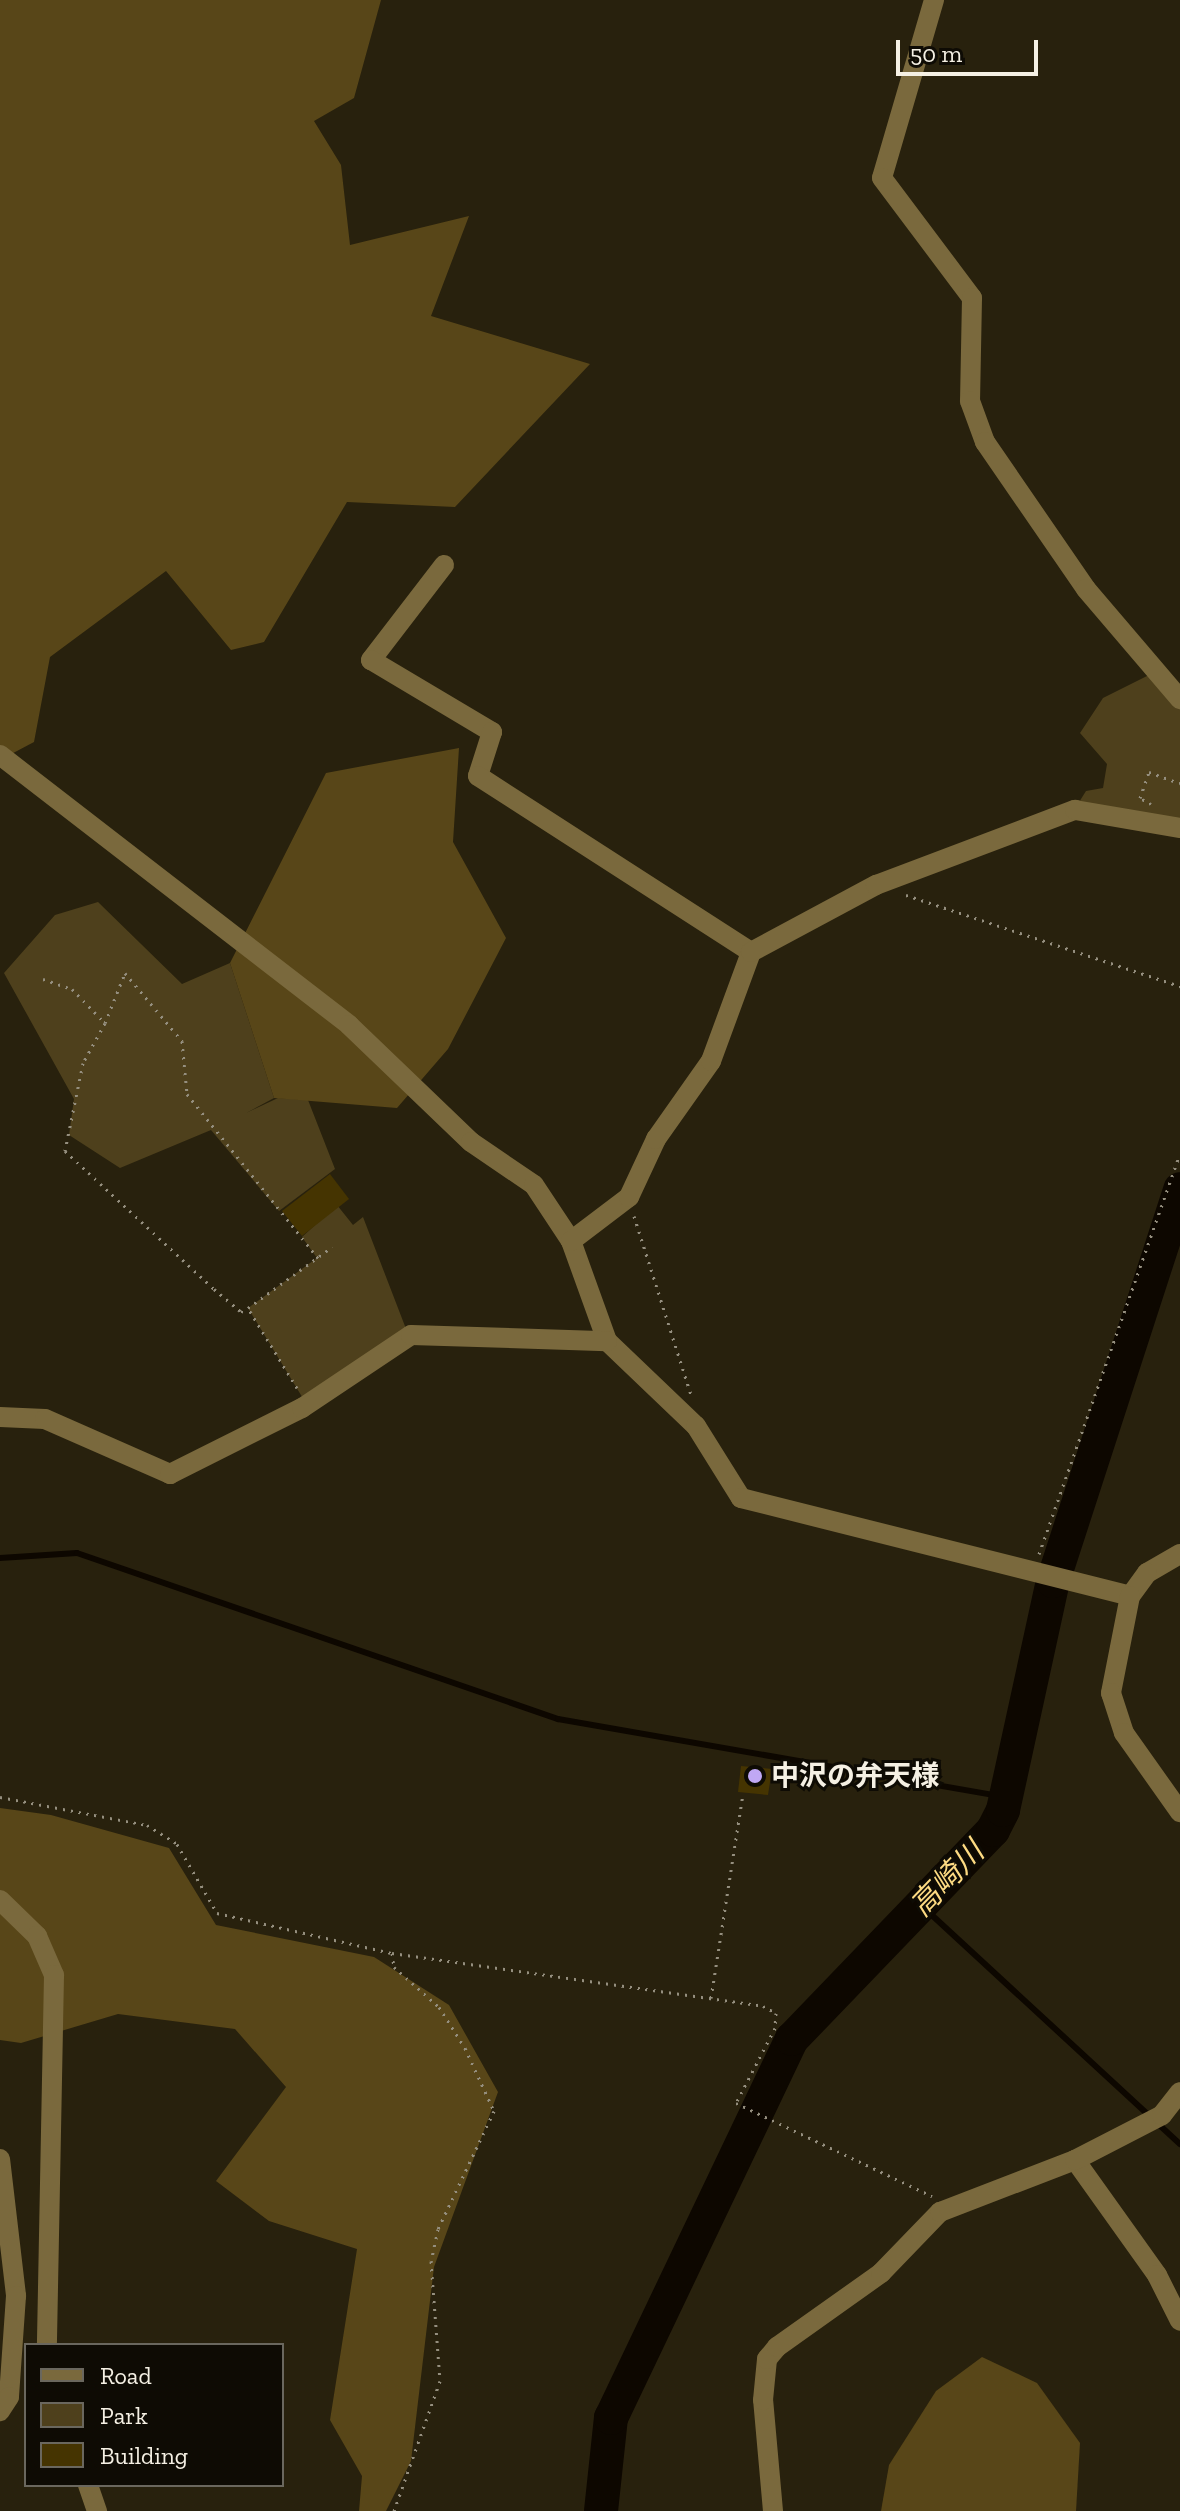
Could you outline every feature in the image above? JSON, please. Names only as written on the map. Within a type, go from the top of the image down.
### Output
[{"type":"street","points":[[934,0],[882,178],[972,298],[970,401],[985,442],[1086,589],[1180,699]]},
{"type":"street","points":[[444,565],[371,660],[492,732],[478,776],[751,952]]},
{"type":"street","points":[[0,755],[349,1025],[471,1142],[534,1185],[571,1241],[607,1341],[696,1426],[728,1480],[759,1507],[1130,1596]]},
{"type":"street","points":[[571,1241],[629,1197],[656,1139],[711,1061],[751,952],[876,885],[1075,810],[1149,820],[1180,828]]},
{"type":"street","points":[[0,1417],[45,1419],[170,1474],[307,1405],[411,1335],[607,1341]]},
{"type":"street","points":[[1180,1554],[1147,1573],[1130,1596],[1111,1693],[1114,1714],[1180,1812]]},
{"type":"street","points":[[0,1900],[37,1936],[54,1975],[47,2343]]},
{"type":"street","points":[[773,2511],[767,2359],[953,2206],[1075,2160],[1162,2115],[1180,2092]]},
{"type":"street","points":[[0,2159],[16,2296],[9,2397],[0,2411]]},
{"type":"street","points":[[1075,2160],[1157,2275],[1180,2321]]},
{"type":"street","points":[[89,2487],[97,2511]]},
{"type":"path","points":[[1149,820],[1152,800],[1140,798],[1149,772],[1180,783]]},
{"type":"path","points":[[876,885],[1180,986]]},
{"type":"path","points":[[318,1258],[195,1106],[182,1041],[125,973],[105,1023],[83,1063],[65,1151],[241,1312],[248,1308],[318,1258],[332,1247]]},
{"type":"path","points":[[43,979],[72,989],[105,1023]]},
{"type":"path","points":[[1033,1573],[1180,1154]]},
{"type":"path","points":[[629,1197],[687,1367],[696,1426]]},
{"type":"path","points":[[248,1308],[307,1405]]},
{"type":"path","points":[[711,1998],[743,1793]]},
{"type":"path","points":[[0,1797],[147,1825],[177,1844],[217,1913],[392,1953],[711,1998],[776,2013],[736,2103],[953,2206]]},
{"type":"path","points":[[392,1953],[394,1967],[439,2007],[494,2111],[438,2229],[431,2261],[440,2381],[394,2511]]},
{"type":"green space","points":[[1151,674],[1180,704],[1180,824],[1076,807],[1086,791],[1103,788],[1107,764],[1080,733],[1103,698]]},
{"type":"green space","points":[[98,902],[182,984],[230,963],[274,1098],[246,1113],[278,1098],[308,1100],[335,1169],[279,1211],[211,1130],[120,1168],[69,1135],[74,1099],[4,973],[55,915]]},
{"type":"green space","points":[[337,1205],[353,1225],[363,1217],[408,1334],[307,1405],[248,1308],[317,1258],[302,1237]]},
{"type":"shaded area","points":[[0,0],[381,0],[354,98],[314,121],[341,165],[350,245],[469,216],[431,316],[590,364],[455,507],[347,502],[264,642],[231,650],[166,571],[50,657],[34,742],[0,760]]},
{"type":"shaded area","points":[[459,748],[453,842],[506,938],[448,1049],[397,1108],[274,1098],[230,963],[326,773]]},
{"type":"shaded area","points":[[0,1808],[51,1815],[169,1848],[216,1925],[374,1957],[449,2005],[498,2092],[434,2267],[411,2461],[386,2511],[359,2511],[362,2476],[330,2420],[357,2249],[269,2221],[216,2181],[286,2087],[235,2029],[118,2014],[21,2043],[0,2040]]},
{"type":"shaded area","points":[[982,2357],[1037,2383],[1080,2443],[1076,2511],[881,2511],[889,2465],[936,2391]]},
{"type":"building","points":[[330,1174],[349,1199],[302,1236],[282,1211]]},
{"type":"building","name":"中沢の弁天様","points":[[741,1766],[772,1769],[768,1795],[738,1792]]},
{"type":"waterway","name":"高崎川","points":[[601,2511],[611,2418],[792,2039],[993,1830],[1003,1810],[1053,1581],[1180,1189]]},
{"type":"waterway","points":[[0,1558],[77,1553],[558,1719],[1007,1797]]},
{"type":"waterway","points":[[922,1906],[1180,2144]]},
{"type":"place","name":"中沢の弁天様","points":[[755,1776]]}]
